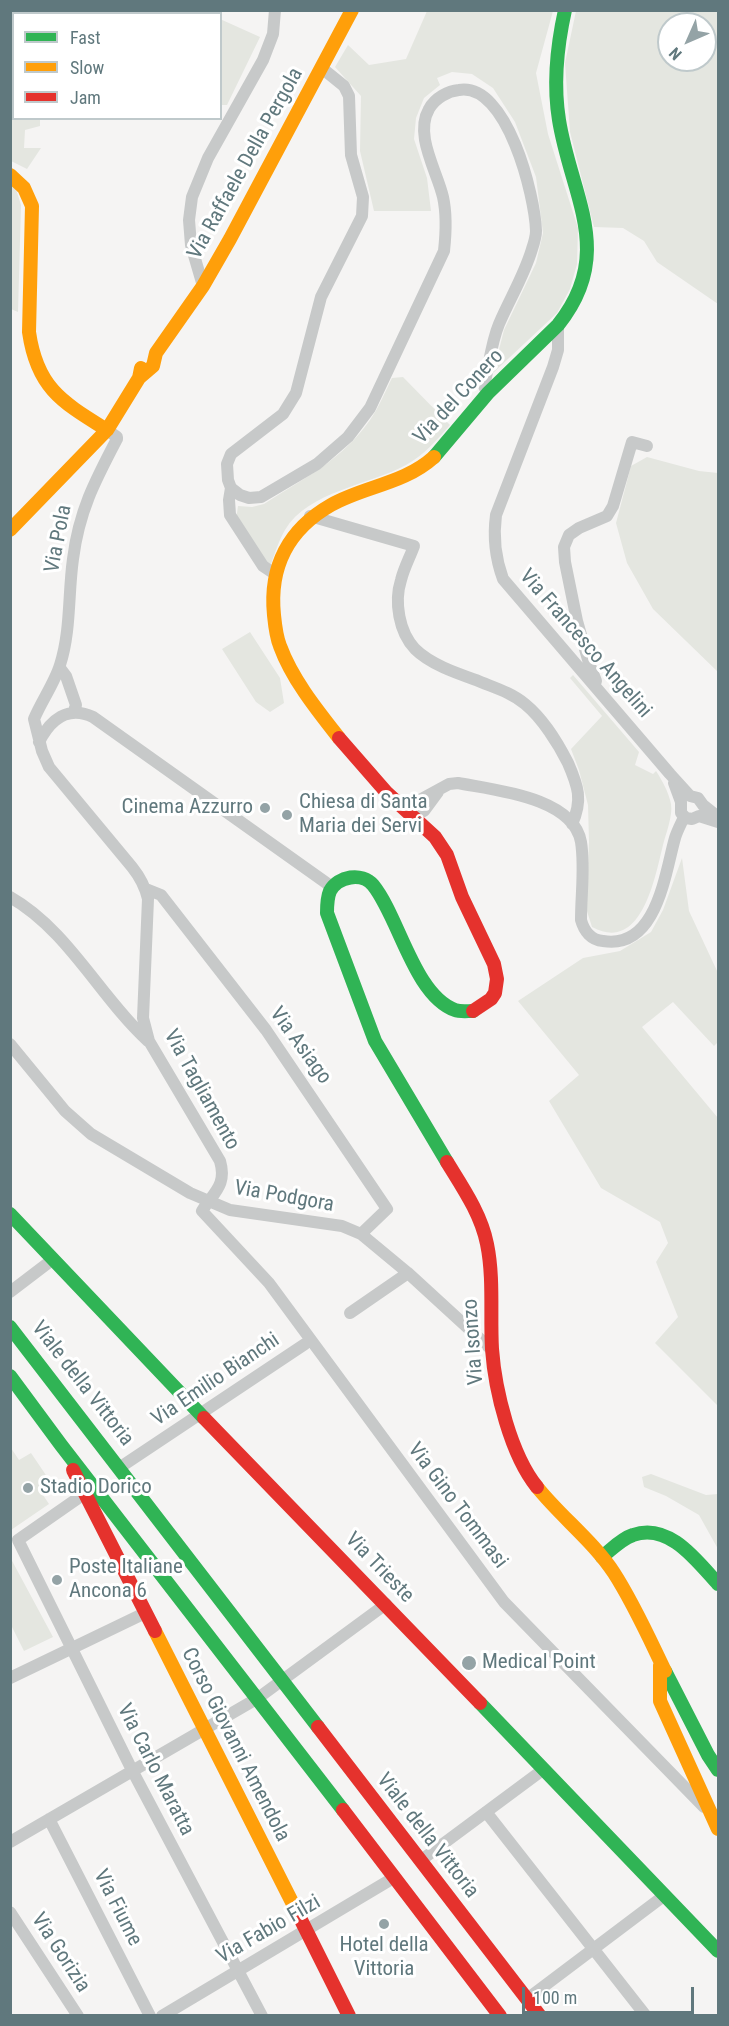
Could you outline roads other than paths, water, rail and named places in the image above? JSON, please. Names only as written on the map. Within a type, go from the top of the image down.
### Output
[{"type":"street","points":[[323,69],[352,10]]},
{"type":"street","name":"Via del Conero","points":[[332,887],[344,878],[359,876],[373,886],[383,902],[396,934],[434,996],[444,1006],[460,1013],[470,1012],[487,1004],[495,993],[497,975],[462,896],[448,855],[432,833],[375,780],[335,734],[314,705],[284,655],[276,631],[274,591],[270,572],[294,533],[310,516],[332,504],[422,468],[438,454],[488,394],[558,325],[568,312],[581,287],[589,252],[584,216],[563,145],[558,116],[556,66],[565,10]]},
{"type":"street","points":[[203,286],[191,245],[189,220],[192,197],[208,158],[263,60],[273,34],[274,11]]},
{"type":"street","name":"Via Raffaele Della Pergola","points":[[10,530],[107,430],[139,378],[145,361],[156,353],[203,286],[323,69],[344,86],[350,96],[351,155],[363,197],[363,216],[321,297],[296,393],[282,414],[231,454],[227,464],[231,488],[230,514],[270,572]]},
{"type":"street","points":[[231,488],[249,498],[261,496],[317,464],[348,437],[370,408],[444,251],[446,214],[438,179],[424,142],[429,108],[447,92],[464,89],[480,94],[493,106],[519,151],[531,193],[536,233],[525,271],[498,326],[484,386],[488,394]]},
{"type":"street","points":[[10,175],[19,180],[32,206],[29,332],[30,350],[36,369],[53,393],[73,410],[107,430]]},
{"type":"street","name":"Via Francesco Angelini","points":[[558,325],[558,350],[553,367],[496,515],[494,535],[497,564],[503,579],[670,774],[686,799],[698,798],[701,811],[718,822]]},
{"type":"street","name":"Via Pola","points":[[60,668],[66,633],[72,560],[81,514],[89,492],[117,439],[117,436],[107,430]]},
{"type":"street","points":[[600,690],[577,621],[564,547],[569,535],[607,516],[613,506],[632,442],[647,446]]},
{"type":"street","points":[[310,516],[414,546],[400,581],[398,610],[405,635],[415,649],[430,660],[507,692],[525,704],[538,717],[566,759],[576,783],[579,810],[572,824]]},
{"type":"street","points":[[577,621],[575,634],[565,651],[580,652],[585,649]]},
{"type":"street","points":[[74,711],[76,705],[66,676],[60,668],[34,719],[39,742],[49,767],[132,867],[146,889]]},
{"type":"street","points":[[39,742],[56,720],[74,711],[93,717],[332,887]]},
{"type":"street","points":[[410,815],[416,802],[449,784],[458,783],[531,799],[557,809],[578,831],[581,842],[583,927],[595,939],[603,942],[616,942],[627,938],[641,928],[653,912],[661,893],[675,836],[684,817],[680,810],[686,799]]},
{"type":"street","name":"Via Francesco Angelini","points":[[684,817],[692,819],[701,811]]},
{"type":"street","name":"Via Francesco Angelini","points":[[701,811],[718,817]]},
{"type":"street","name":"Via Isonzo","points":[[332,887],[327,897],[327,914],[375,1041],[475,1209],[487,1243],[496,1386],[515,1447],[530,1478],[556,1510],[602,1557],[620,1583],[676,1694],[718,1770]]},
{"type":"street","name":"Via Tagliamento","points":[[146,889],[148,899],[143,1018],[149,1041],[220,1161],[224,1174],[221,1184],[208,1201]]},
{"type":"street","name":"Via Asiago","points":[[146,889],[160,896],[266,1030],[387,1209],[361,1234]]},
{"type":"street","points":[[10,897],[36,916],[72,952],[130,1025],[149,1041]]},
{"type":"street","name":"Via Podgora","points":[[10,1044],[65,1110],[91,1134],[190,1193],[230,1210],[342,1226],[361,1234],[408,1273],[492,1350]]},
{"type":"street","name":"Via Gino Tommasi","points":[[208,1201],[202,1211],[268,1283],[504,1602],[712,1815]]},
{"type":"street","name":"Via Trieste","points":[[10,1214],[718,1951]]},
{"type":"street","points":[[10,1292],[52,1260]]},
{"type":"street","points":[[350,1313],[408,1273]]},
{"type":"street","name":"Viale della Vittoria","points":[[10,1327],[540,2016]]},
{"type":"street","name":"Via Emilio Bianchi","points":[[119,1468],[305,1344]]},
{"type":"street","name":"Corso Giovanni Amendola","points":[[10,1376],[60,1444],[89,1490],[145,1613],[349,2016]]},
{"type":"street","name":"Viale della Vittoria","points":[[89,1490],[119,1468]]},
{"type":"street","points":[[89,1490],[258,1698],[395,1877],[494,2014]]},
{"type":"street","name":"Via Carlo Maratta","points":[[89,1490],[18,1539],[132,1770],[262,2016]]},
{"type":"street","points":[[602,1557],[633,1534],[647,1532],[660,1534],[673,1540],[688,1552],[718,1584]]},
{"type":"street","points":[[10,1842],[258,1698],[386,1604]]},
{"type":"street","points":[[10,1678],[145,1613]]},
{"type":"street","points":[[660,1660],[660,1701],[718,1828]]},
{"type":"street","points":[[660,1701],[666,1691],[676,1694]]},
{"type":"street","points":[[420,1861],[544,1769]]},
{"type":"street","points":[[486,1812],[646,2016]]},
{"type":"street","name":"Via Fiume","points":[[49,1819],[150,2016]]},
{"type":"street","name":"Via Fabio Filzi","points":[[162,2016],[395,1877]]},
{"type":"street","points":[[527,1999],[665,1895]]},
{"type":"street","name":"Via Gorizia","points":[[10,1912],[78,2016]]},
{"type":"place","name":"Cinema Azzurro","points":[[265,808]]},
{"type":"place","name":"Chiesa di Santa Maria dei Servi","points":[[287,815]]},
{"type":"place","name":"Stadio Dorico","points":[[28,1488]]},
{"type":"place","name":"Poste Italiane Ancona 6","points":[[57,1580]]},
{"type":"place","name":"Medical Point","points":[[469,1663]]},
{"type":"place","name":"Hotel della Vittoria","points":[[384,1924]]}]
